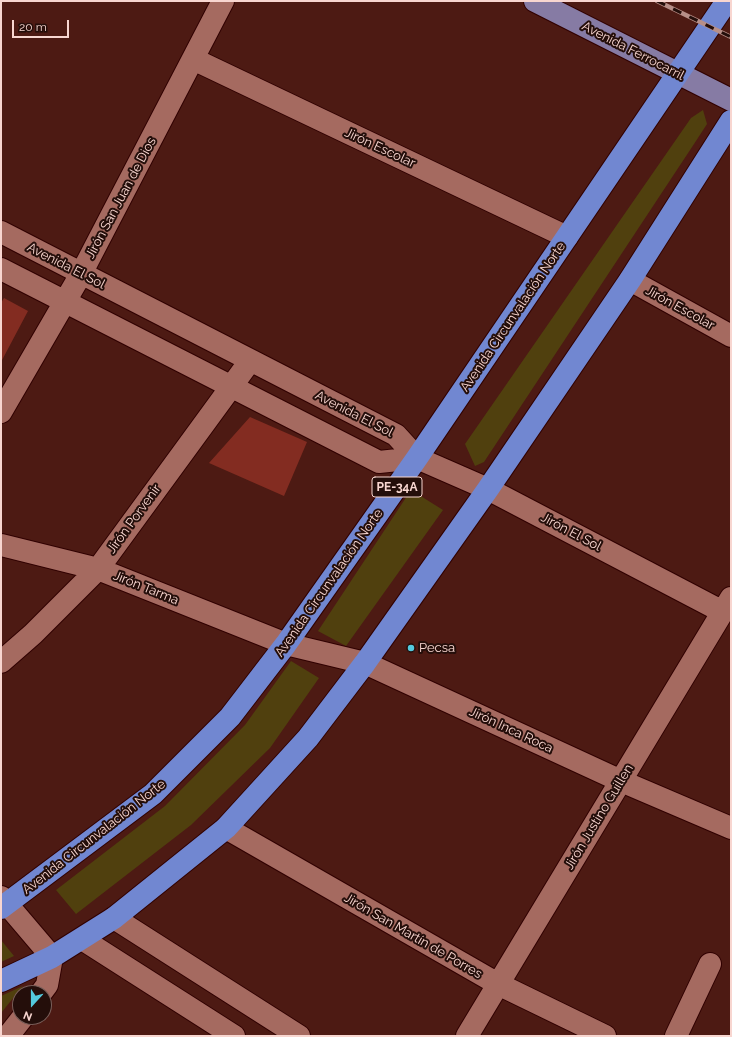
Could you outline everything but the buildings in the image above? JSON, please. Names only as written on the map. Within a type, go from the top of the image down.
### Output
[{"type":"highway","name":"Avenida Circunvalación Norte","points":[[3,903],[152,794],[230,717],[286,644],[417,458],[676,73],[725,3]]},
{"type":"highway","points":[[1,981],[52,957],[114,918],[226,828],[308,738],[365,663],[488,489],[630,280],[731,121]]},
{"type":"main road","name":"Avenida Ferrocarril","points":[[535,1],[731,100]]},
{"type":"street","name":"Jirón San Juan de Dios","points":[[1,412],[81,274],[223,1]]},
{"type":"street","name":"Jirón Escolar","points":[[193,59],[567,237]]},
{"type":"street","name":"Avenida El Sol","points":[[1,232],[396,435],[417,458]]},
{"type":"street","points":[[1,269],[66,301],[229,387],[379,462],[417,458]]},
{"type":"street","name":"Jirón Escolar","points":[[630,280],[731,336]]},
{"type":"street","name":"Jirón Porvenir","points":[[1,662],[32,634],[98,569],[229,387],[250,361]]},
{"type":"street","name":"Jirón El Sol","points":[[417,458],[488,489],[727,605]]},
{"type":"street","name":"Jirón Tarma","points":[[1,545],[98,569],[286,644]]},
{"type":"street","name":"Jirón Justino Guillen","points":[[467,1036],[727,605]]},
{"type":"street","name":"Jirón Inca Roca","points":[[286,644],[365,663],[621,781],[731,828]]},
{"type":"street","name":"Jirón San Martín de Porres","points":[[226,828],[498,984],[605,1036]]},
{"type":"street","points":[[3,903],[52,957],[47,985]]},
{"type":"street","points":[[114,918],[299,1036]]},
{"type":"street","points":[[82,939],[234,1036]]},
{"type":"street","points":[[676,1036],[710,964]]},
{"type":"street","points":[[8,1036],[17,1025]]},
{"type":"shaded area","points":[[703,110],[707,124],[484,462],[475,466],[465,444],[691,118]]},
{"type":"shaded area","points":[[411,490],[443,510],[346,646],[318,631]]},
{"type":"shaded area","points":[[291,661],[319,678],[270,748],[191,825],[76,914],[56,890],[165,806],[245,725]]},
{"type":"shaded area","points":[[1,940],[14,956],[1,962]]},
{"type":"shaded area","points":[[12,991],[12,1000],[1,1013],[1,996]]},
{"type":"railway","points":[[657,1],[731,37]]},
{"type":"place","name":"Pecsa","points":[[411,648]]}]
